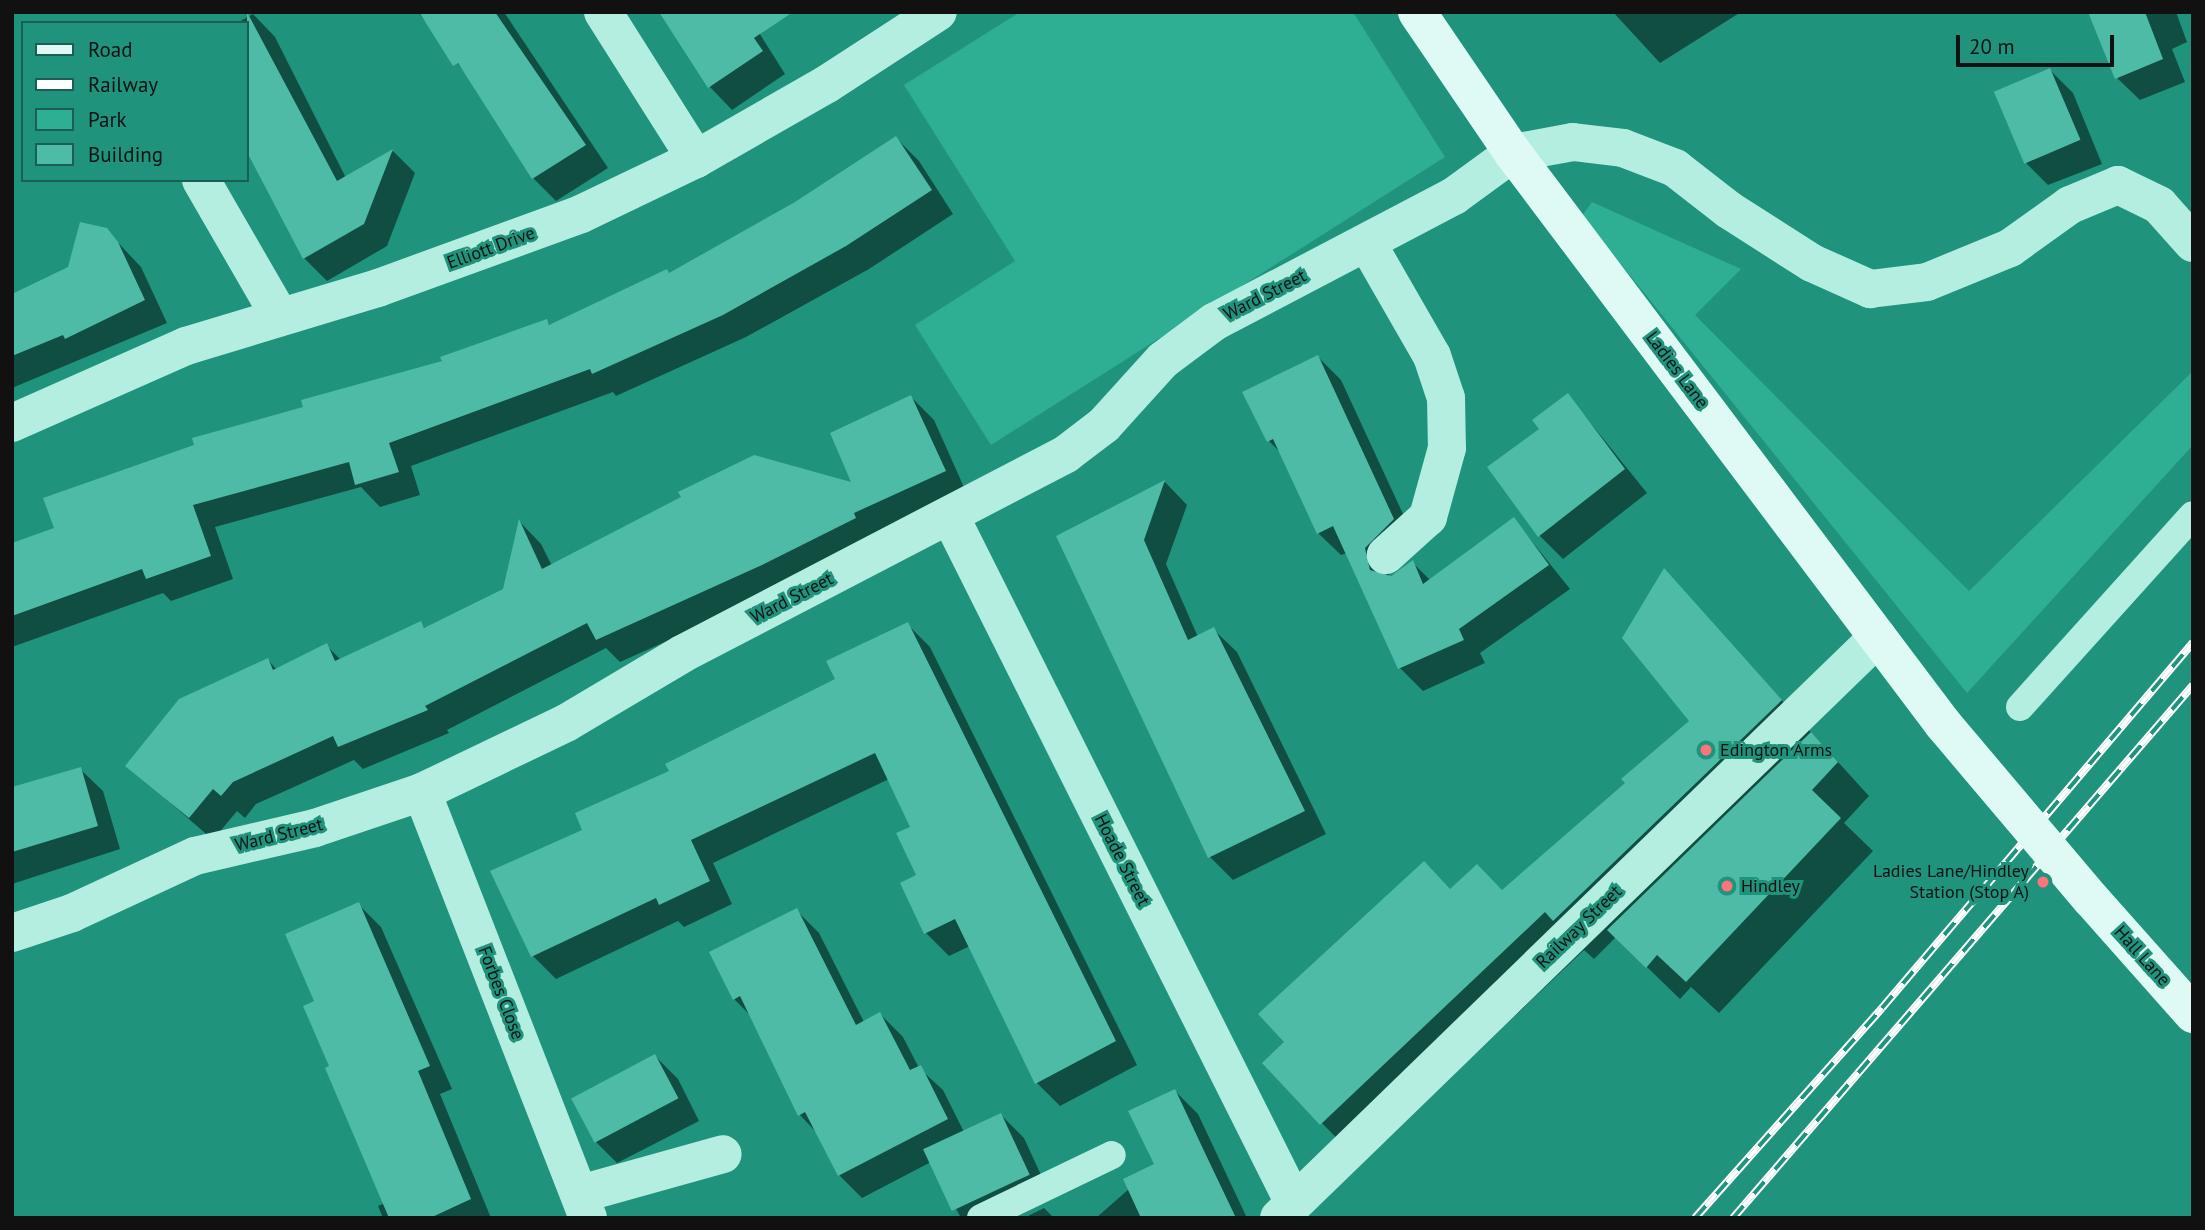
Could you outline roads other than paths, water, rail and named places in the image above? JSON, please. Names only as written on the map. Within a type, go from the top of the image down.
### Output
[{"type":"street","points":[[603,12],[695,159]]},
{"type":"street","name":"Elliott Drive","points":[[12,424],[186,346],[482,253],[581,215],[695,159],[827,84],[939,12]]},
{"type":"street","name":"Ladies Lane","points":[[1417,12],[1513,153],[1943,724]]},
{"type":"street","points":[[1513,153],[1573,142],[1623,148],[1675,168],[1729,210],[1812,263],[1870,289],[1927,282],[2010,248],[2070,205],[2118,185],[2160,205],[2193,243]]},
{"type":"street","name":"Ward Street","points":[[12,933],[72,913],[195,856],[315,828],[422,792],[566,723],[682,654],[1066,454],[1104,425],[1163,360],[1214,322],[1454,196],[1513,153]]},
{"type":"street","points":[[202,182],[280,317]]},
{"type":"street","points":[[1367,243],[1432,356],[1446,398],[1447,448],[1428,517],[1386,555]]},
{"type":"street","name":"Hoade Street","points":[[950,516],[1287,1211]]},
{"type":"street","name":"Railway Street","points":[[1287,1211],[1878,637]]},
{"type":"street","name":"Hall Lane","points":[[1943,724],[2091,899],[2190,1004]]},
{"type":"street","name":"Forbes Close","points":[[422,792],[584,1206],[723,1154]]},
{"type":"lane","points":[[2020,706],[2193,515]]},
{"type":"lane","points":[[981,1218],[1112,1155]]},
{"type":"railway","points":[[1695,1218],[1882,1008],[2193,642]]},
{"type":"railway","points":[[1733,1218],[2193,685]]},
{"type":"place","name":"Edington Arms","points":[[1706,750]]},
{"type":"place","name":"Ladies Lane/Hindley Station (Stop A)","points":[[2043,882]]},
{"type":"place","name":"Hindley","points":[[1727,886]]}]
